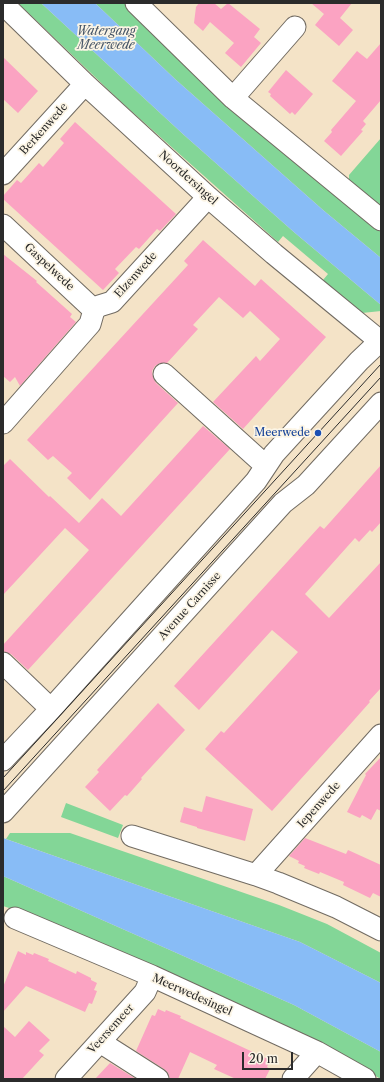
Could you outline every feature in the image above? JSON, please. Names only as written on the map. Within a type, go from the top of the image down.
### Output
[{"type":"street","points":[[136,3],[233,98],[381,220]]},
{"type":"street","name":"Noordersingel","points":[[3,4],[85,84],[208,196],[274,254],[381,341]]},
{"type":"street","points":[[233,98],[295,26]]},
{"type":"street","name":"Berkenwede","points":[[3,174],[85,84]]},
{"type":"street","name":"Elzenwede","points":[[94,310],[99,306],[112,302],[208,196]]},
{"type":"street","name":"Gaspelwede","points":[[3,225],[94,310]]},
{"type":"street","points":[[7,410],[90,324],[94,310]]},
{"type":"street","points":[[3,760],[256,481],[274,454],[359,361],[381,341]]},
{"type":"street","points":[[164,374],[266,466]]},
{"type":"street","name":"Avenue Carnisse","points":[[3,812],[283,503],[306,485],[381,404]]},
{"type":"street","points":[[3,663],[51,708]]},
{"type":"street","name":"Iepenwede","points":[[256,875],[381,735]]},
{"type":"street","points":[[132,836],[256,875],[336,906],[381,930]]},
{"type":"street","name":"Meerwedesingel","points":[[15,918],[152,976],[317,1052],[365,1079]]},
{"type":"street","name":"Veersemeer","points":[[66,1079],[145,992],[152,976]]},
{"type":"street","points":[[100,1042],[158,1079]]},
{"type":"street","points":[[293,1079],[317,1052]]},
{"type":"green space","points":[[18,3],[41,3],[184,135],[295,233],[381,305],[381,311],[362,313],[323,280],[328,274],[283,236],[278,242],[120,101]]},
{"type":"green space","points":[[95,3],[129,3],[381,229],[381,258],[323,210],[175,79]]},
{"type":"green space","points":[[381,138],[381,207],[349,181],[349,175]]},
{"type":"green space","points":[[66,803],[123,825],[118,838],[61,817]]},
{"type":"green space","points":[[10,833],[70,833],[279,905],[327,924],[381,953],[381,983],[300,942],[6,839]]},
{"type":"green space","points":[[3,876],[294,1005],[381,1052],[381,1079],[325,1049],[27,914],[3,906]]},
{"type":"water","name":"Watergang Meerwede","points":[[41,3],[95,3],[175,79],[323,210],[381,258],[381,305],[295,233],[184,135]]},
{"type":"water","points":[[3,838],[300,942],[381,983],[381,1052],[294,1005],[3,876]]},
{"type":"building","points":[[199,3],[214,3],[221,9],[228,3],[260,29],[254,37],[261,43],[241,67],[225,53],[234,43],[210,22],[203,31],[194,23],[196,7]]},
{"type":"building","points":[[311,3],[352,3],[340,18],[353,30],[339,46],[315,25],[324,14]]},
{"type":"building","points":[[381,43],[381,100],[363,121],[366,124],[361,130],[363,131],[341,156],[324,141],[332,132],[331,130],[356,101],[332,81],[357,51],[367,59]]},
{"type":"building","points":[[3,57],[38,91],[18,113],[3,99]]},
{"type":"building","points":[[286,70],[313,94],[295,115],[292,112],[290,114],[270,96],[271,94],[268,92]]},
{"type":"building","points":[[75,122],[176,214],[160,231],[157,229],[139,249],[136,247],[115,269],[119,273],[103,290],[3,199],[3,196],[17,180],[21,183],[39,163],[43,167],[64,143],[60,139]]},
{"type":"building","points":[[203,240],[255,286],[261,279],[326,337],[243,429],[213,402],[256,356],[260,361],[280,339],[250,311],[243,318],[219,297],[193,325],[198,329],[167,363],[160,363],[155,366],[152,371],[156,383],[178,403],[90,500],[67,478],[72,473],[53,456],[48,460],[27,440],[188,265],[184,261]]},
{"type":"building","points":[[3,254],[37,281],[36,282],[72,314],[70,317],[76,322],[20,386],[15,377],[10,382],[3,376]]},
{"type":"building","points":[[203,426],[230,449],[28,670],[11,654],[3,651],[3,645],[89,550],[65,528],[3,595],[3,466],[10,459],[49,497],[50,496],[79,523],[102,498],[121,516]]},
{"type":"building","points":[[381,465],[381,522],[372,532],[370,530],[359,542],[355,538],[305,594],[329,618],[381,562],[381,688],[272,811],[205,749],[221,731],[224,733],[298,652],[272,630],[199,710],[174,686],[320,526],[324,529]]},
{"type":"building","points":[[158,703],[185,730],[141,778],[142,779],[127,796],[125,795],[110,811],[85,787],[99,772],[97,770]]},
{"type":"building","points":[[381,757],[381,811],[377,809],[371,820],[362,815],[360,818],[347,812],[366,775],[365,774]]},
{"type":"building","points":[[206,796],[253,809],[245,841],[180,822],[184,807],[202,812]]},
{"type":"building","points":[[305,838],[346,854],[348,850],[381,865],[381,897],[373,893],[370,898],[343,885],[344,882],[320,872],[319,874],[304,868],[305,866],[298,863],[299,861],[289,856]]},
{"type":"building","points":[[18,951],[26,955],[26,952],[33,955],[34,953],[49,959],[48,961],[76,974],[77,971],[91,978],[91,980],[97,983],[94,990],[97,991],[92,1004],[89,1003],[85,1012],[26,986],[3,1012],[3,987]]},
{"type":"building","points":[[158,1009],[165,1012],[166,1010],[181,1016],[180,1018],[270,1060],[267,1067],[270,1069],[265,1079],[236,1079],[214,1069],[217,1065],[190,1052],[178,1079],[170,1079],[168,1073],[164,1069],[136,1051],[152,1015],[155,1016]]},
{"type":"building","points":[[29,1021],[50,1040],[39,1051],[44,1055],[22,1079],[3,1079],[3,1026],[15,1037]]},
{"type":"building","points":[[110,1063],[136,1079],[95,1079]]},
{"type":"tram line","points":[[3,778],[381,364]]},
{"type":"tram line","points":[[3,791],[381,377]]},
{"type":"place","name":"Meerwede","points":[[318,433]]}]
